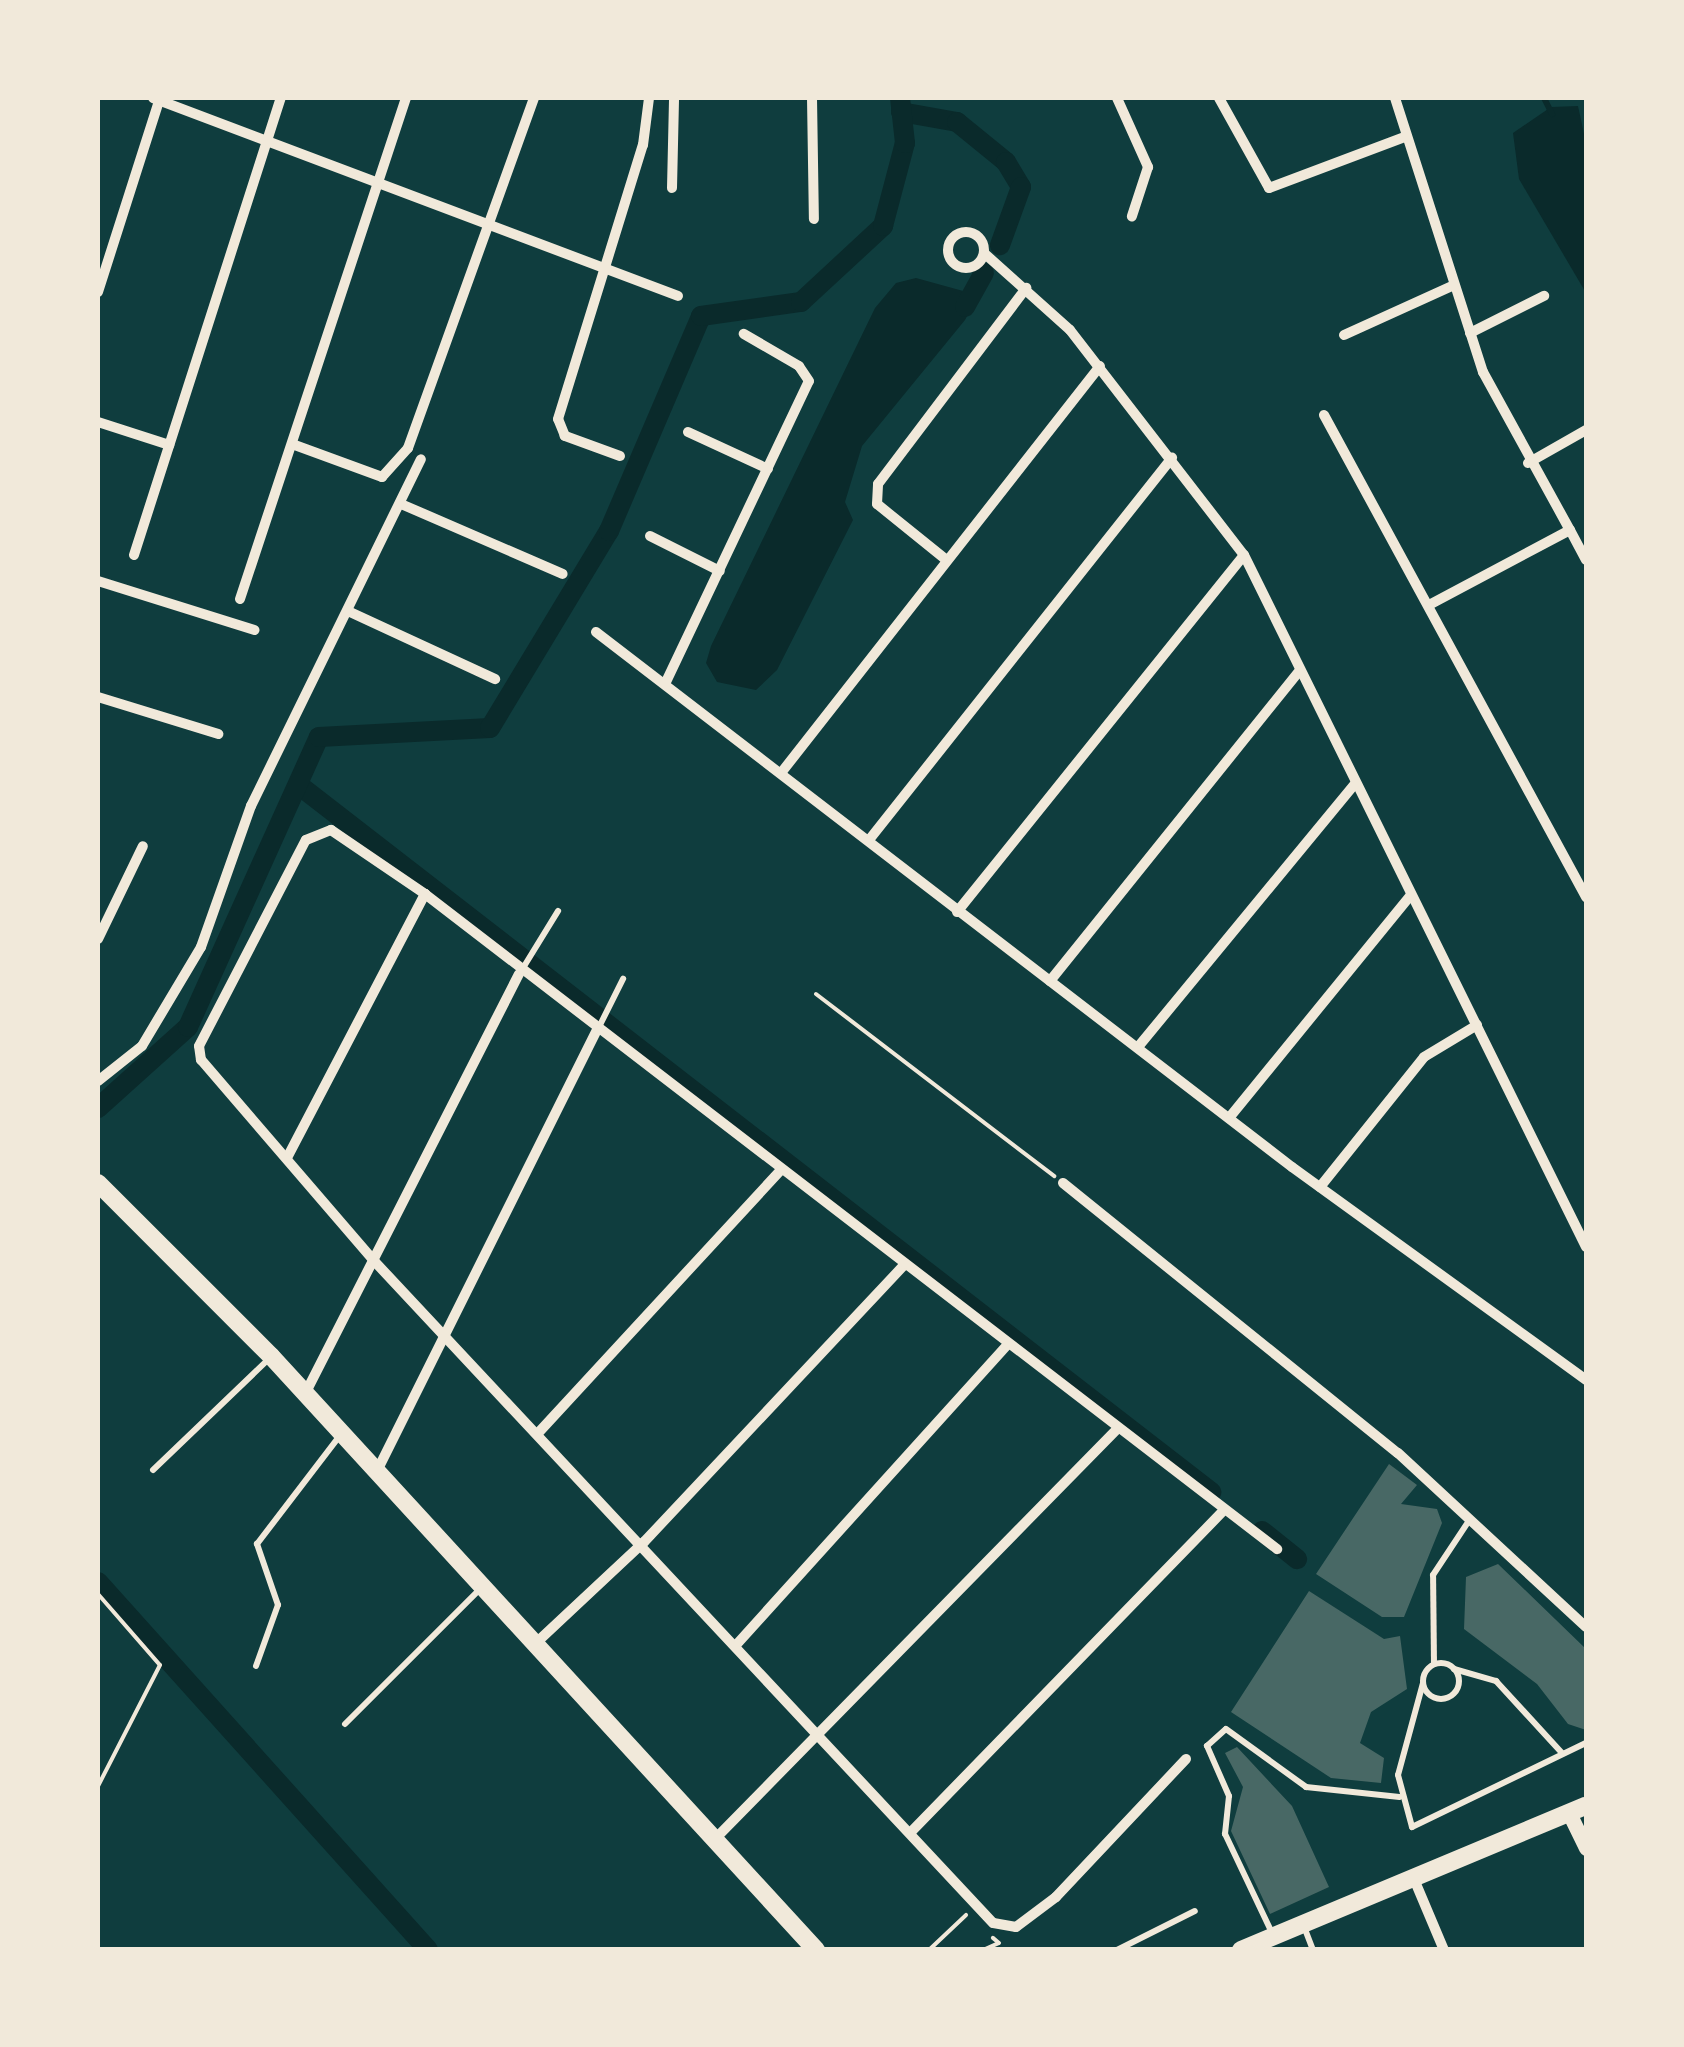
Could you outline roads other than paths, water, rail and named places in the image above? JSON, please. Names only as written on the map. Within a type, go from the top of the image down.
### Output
[{"type":"main road","points":[[98,1186],[271,1356],[816,1950]]},
{"type":"main road","points":[[1241,1950],[1578,1810]]},
{"type":"street","points":[[98,292],[158,98],[269,136],[378,186],[678,296]]},
{"type":"street","points":[[134,555],[282,98]]},
{"type":"street","points":[[240,599],[406,98]]},
{"type":"street","points":[[292,444],[389,473],[431,395],[534,98]]},
{"type":"street","points":[[620,456],[559,430],[649,98]]},
{"type":"street","points":[[672,188],[674,98]]},
{"type":"street","points":[[812,98],[814,219]]},
{"type":"street","points":[[1117,98],[1148,167],[1132,216]]},
{"type":"street","points":[[1219,98],[1269,188],[1407,136]]},
{"type":"street","points":[[1395,98],[1470,332],[1528,463],[1586,560]]},
{"type":"street","points":[[984,253],[1026,288],[1100,366],[1244,556],[1586,1247]]},
{"type":"street","points":[[1344,336],[1454,285]]},
{"type":"street","points":[[944,558],[874,494],[1026,288]]},
{"type":"street","points":[[1470,332],[1544,296]]},
{"type":"street","points":[[665,684],[768,469],[808,373],[744,334]]},
{"type":"street","points":[[781,772],[944,558],[1100,366]]},
{"type":"street","points":[[1324,416],[1586,897]]},
{"type":"street","points":[[98,422],[169,445]]},
{"type":"street","points":[[1528,463],[1586,430]]},
{"type":"street","points":[[688,432],[768,469]]},
{"type":"street","points":[[870,840],[1172,458]]},
{"type":"street","points":[[98,1081],[142,1046],[202,947],[251,806],[350,612],[421,459]]},
{"type":"street","points":[[401,504],[563,574]]},
{"type":"street","points":[[1429,605],[1570,530]]},
{"type":"street","points":[[650,536],[720,571]]},
{"type":"street","points":[[957,912],[1244,556]]},
{"type":"street","points":[[98,582],[254,630]]},
{"type":"street","points":[[350,612],[495,678]]},
{"type":"street","points":[[596,632],[1320,1187],[1586,1380]]},
{"type":"street","points":[[1050,981],[1300,670]]},
{"type":"street","points":[[98,697],[218,734]]},
{"type":"street","points":[[1138,1047],[1355,784]]},
{"type":"street","points":[[1186,1758],[1067,1888],[1009,1929],[910,1833],[540,1431],[374,1262],[288,1156],[201,1060],[208,1028],[315,830],[332,830],[425,894],[519,974],[598,1028],[1277,1549]]},
{"type":"street","points":[[98,938],[143,846]]},
{"type":"street","points":[[288,1156],[425,894]]},
{"type":"street","points":[[1229,1118],[1410,896]]},
{"type":"street","points":[[305,1394],[519,974]]},
{"type":"street","points":[[1320,1187],[1424,1057],[1477,1025]]},
{"type":"street","points":[[378,1471],[598,1028]]},
{"type":"street","points":[[540,1431],[782,1170]]},
{"type":"street","points":[[1063,1183],[1471,1518],[1586,1627]]},
{"type":"street","points":[[536,1643],[644,1542],[905,1264]]},
{"type":"street","points":[[737,1644],[1008,1344]]},
{"type":"street","points":[[716,1839],[823,1739],[1117,1429]]},
{"type":"street","points":[[910,1833],[1223,1511]]},
{"type":"street","points":[[1578,1810],[1586,1848]]},
{"type":"street","points":[[1414,1879],[1444,1950]]},
{"type":"lane","points":[[519,974],[558,912]]},
{"type":"lane","points":[[598,1028],[623,979]]},
{"type":"lane","points":[[152,1470],[271,1356]]},
{"type":"lane","points":[[256,1666],[278,1606],[257,1544],[342,1433]]},
{"type":"lane","points":[[1471,1518],[1432,1576],[1434,1664],[1423,1683],[1399,1798],[1412,1827],[1586,1743]]},
{"type":"lane","points":[[345,1724],[483,1586]]},
{"type":"lane","points":[[1434,1664],[1496,1681],[1562,1753]]},
{"type":"lane","points":[[1423,1683],[1433,1698],[1452,1696],[1454,1668]]},
{"type":"lane","points":[[1268,1942],[1224,1834],[1230,1796],[1207,1746],[1226,1728],[1306,1787],[1399,1798]]},
{"type":"lane","points":[[1117,1950],[1196,1912]]},
{"type":"lane","points":[[1302,1923],[1313,1950]]},
{"type":"water","points":[[1578,106],[1586,143],[1586,293],[1519,179],[1513,133],[1551,107]]},
{"type":"water","points":[[989,276],[965,320],[862,446],[845,502],[853,520],[777,670],[756,690],[717,682],[706,663],[711,646],[875,308],[896,283],[916,278],[974,294]]},
{"type":"waterway","points":[[98,1108],[188,1027],[319,737],[490,728],[609,531],[701,316],[801,302],[883,226],[905,143],[900,98]]},
{"type":"waterway","points":[[1544,98],[1552,114]]},
{"type":"waterway","points":[[901,112],[957,122],[1006,162],[1021,187],[1000,245]]},
{"type":"waterway","points":[[965,307],[984,273]]},
{"type":"waterway","points":[[300,786],[1211,1492]]},
{"type":"waterway","points":[[1262,1531],[1297,1559]]},
{"type":"waterway","points":[[98,1582],[428,1950]]}]
